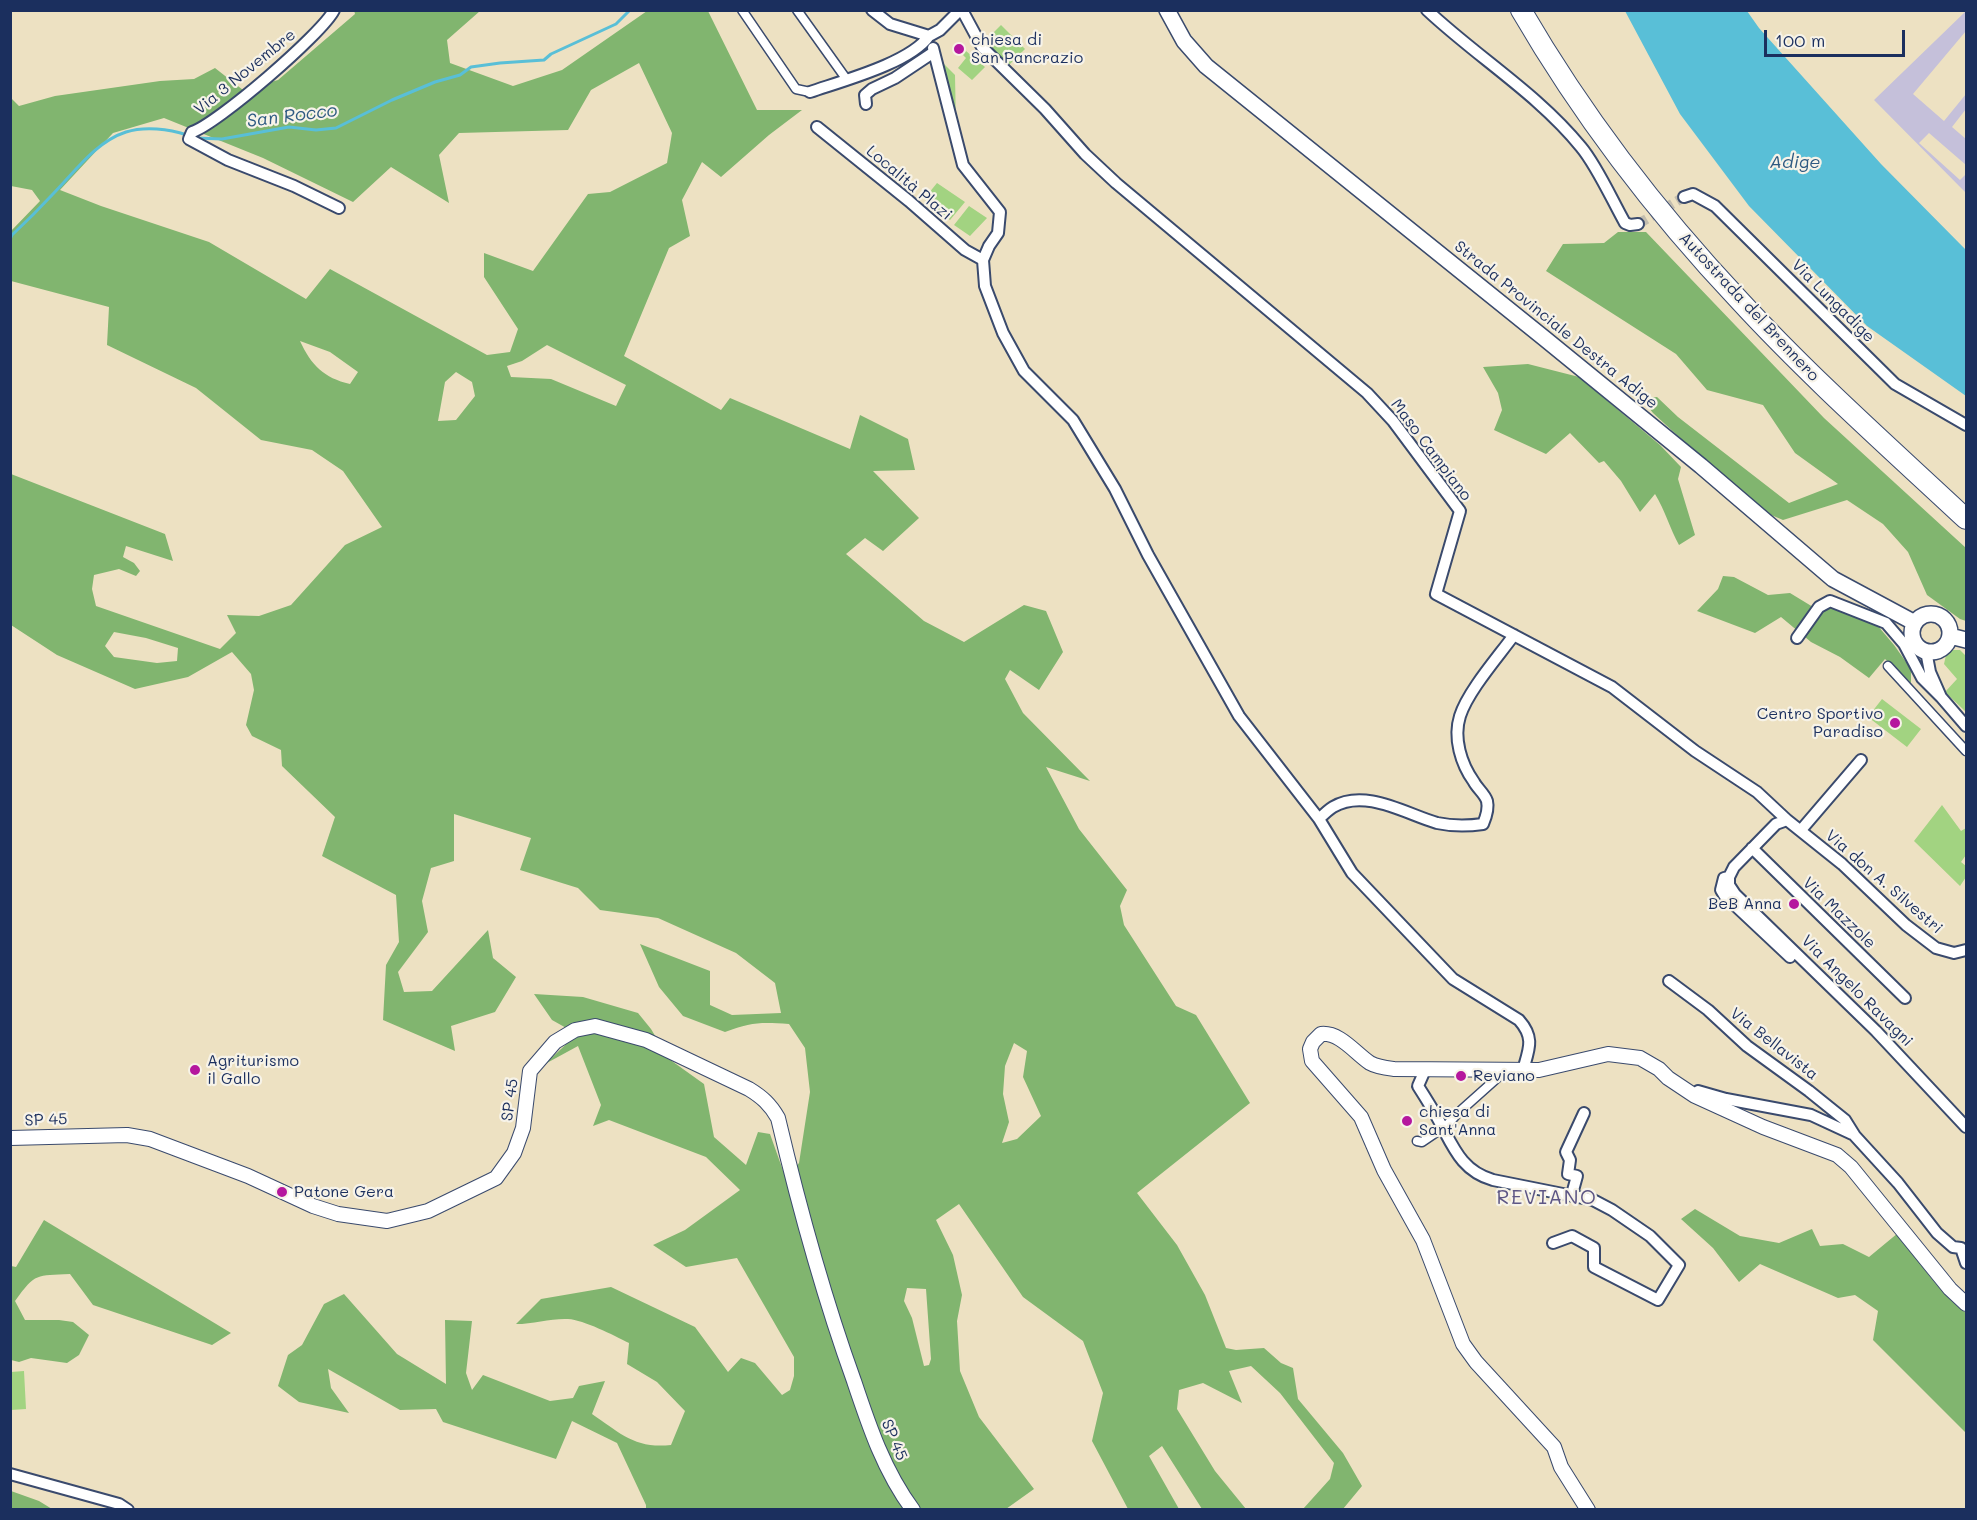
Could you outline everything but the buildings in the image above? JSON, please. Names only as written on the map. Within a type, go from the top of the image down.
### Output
[{"type":"highway","name":"Autostrada del Brennero","points":[[1521,10],[1601,134],[1683,237],[1739,301],[1823,385],[1966,519]]},
{"type":"highway","name":"Autostrada del Brennero","points":[[1535,10],[1588,93],[1642,169],[1682,218],[1747,292],[1838,384],[1966,502]]},
{"type":"main road","name":"Strada Provinciale Destra Adige","points":[[1167,10],[1184,41],[1206,66],[1607,389],[1833,579],[1915,623]]},
{"type":"main road","points":[[1934,614],[1947,622],[1950,636],[1946,646],[1936,651],[1926,651],[1918,647],[1912,632],[1915,623],[1920,618],[1934,614]]},
{"type":"main road","points":[[1950,636],[1966,639]]},
{"type":"street","name":"Via 3 Novembre","points":[[334,10],[322,28],[239,101],[191,134],[190,140],[228,160],[294,186],[339,208]]},
{"type":"street","points":[[742,10],[796,89],[810,92],[847,80],[905,56],[940,30],[961,10]]},
{"type":"street","points":[[797,10],[847,80]]},
{"type":"street","points":[[872,10],[890,24],[930,36]]},
{"type":"street","name":"Maso Campiano","points":[[961,10],[982,47],[1045,109],[1085,154],[1125,191],[1367,393],[1393,421],[1460,511],[1436,594],[1612,687],[1695,751],[1757,792],[1787,820]]},
{"type":"street","points":[[1427,10],[1455,37],[1552,114],[1583,149],[1624,222],[1630,225],[1638,224]]},
{"type":"street","points":[[930,36],[963,165],[1000,212],[998,233],[983,260],[985,286],[1003,333],[1024,371],[1073,420],[1115,489],[1148,555],[1239,716],[1318,819],[1352,873],[1453,979],[1518,1020],[1527,1029],[1531,1044],[1523,1070]]},
{"type":"street","points":[[866,104],[865,95],[872,89],[895,78],[934,52]]},
{"type":"street","name":"Località Plazi","points":[[817,127],[965,250],[983,260]]},
{"type":"street","name":"Via Lungadige","points":[[1684,196],[1693,194],[1715,206],[1895,384],[1966,425]]},
{"type":"street","points":[[1797,638],[1819,607],[1830,601],[1886,623],[1904,644],[1922,678],[1966,726]]},
{"type":"street","points":[[1318,819],[1333,806],[1349,801],[1368,801],[1439,823],[1484,824],[1487,800],[1472,780],[1459,752],[1456,734],[1460,715],[1472,694],[1514,635]]},
{"type":"street","points":[[1926,651],[1930,672],[1941,697]]},
{"type":"street","points":[[1888,666],[1966,751]]},
{"type":"street","points":[[1801,830],[1861,759]]},
{"type":"street","points":[[1729,877],[1734,867],[1776,824],[1787,820]]},
{"type":"street","name":"Via don A. Silvestri","points":[[1787,820],[1842,864],[1906,926],[1936,948],[1954,953],[1966,950]]},
{"type":"street","name":"Via Mazzole","points":[[1752,848],[1905,998]]},
{"type":"street","name":"Via Angelo Ravagni","points":[[1790,957],[1725,895],[1721,890],[1724,878],[1729,877],[1729,885],[1735,894],[1876,1030],[1966,1127]]},
{"type":"street","name":"Via Bellavista","points":[[1669,981],[1708,1010],[1748,1046],[1809,1090],[1845,1120],[1855,1136],[1898,1183],[1937,1233],[1953,1247],[1964,1249],[1966,1263]]},
{"type":"street","name":"SP 45","points":[[10,1138],[127,1135],[150,1138],[248,1176],[313,1206],[338,1214],[387,1221],[428,1211],[496,1178],[514,1153],[523,1128],[530,1071],[555,1042],[575,1030],[595,1026],[646,1040],[749,1089],[762,1097],[778,1118],[801,1215],[850,1371],[878,1450],[903,1497],[913,1509]]},
{"type":"street","points":[[1588,1509],[1562,1467],[1554,1447],[1476,1362],[1463,1344],[1423,1240],[1383,1170],[1361,1117],[1312,1061],[1310,1049],[1321,1034],[1332,1035],[1373,1064],[1394,1070],[1539,1070],[1608,1054],[1624,1054],[1640,1058],[1659,1069],[1687,1091],[1763,1127],[1837,1155],[1851,1167],[1950,1289],[1966,1304]]},
{"type":"street","points":[[1425,1070],[1418,1086],[1457,1155],[1471,1170],[1480,1176],[1593,1200],[1650,1236],[1679,1265],[1658,1300],[1594,1267],[1594,1248],[1572,1236],[1553,1243]]},
{"type":"street","points":[[1417,1141],[1422,1142],[1443,1128],[1505,1071]]},
{"type":"street","name":"Via Bellavista","points":[[1687,1091],[1698,1091],[1726,1099],[1811,1115],[1855,1136]]},
{"type":"street","points":[[1572,1194],[1577,1176],[1568,1174],[1570,1160],[1566,1152],[1584,1113]]},
{"type":"street","points":[[10,1474],[119,1504],[128,1509]]},
{"type":"shaded area","points":[[1966,11],[1966,31],[1913,94],[1944,121],[1966,94],[1966,109],[1952,127],[1966,139],[1966,165],[1929,133],[1919,143],[1960,180],[1966,174],[1966,193],[1874,100]]},
{"type":"green space","points":[[354,10],[480,11],[447,40],[450,63],[513,86],[562,70],[647,11],[708,11],[757,110],[802,110],[721,177],[702,162],[682,200],[690,236],[669,248],[624,356],[721,410],[730,398],[850,449],[860,415],[908,439],[915,470],[873,471],[919,518],[883,551],[865,538],[846,554],[924,621],[964,642],[1024,605],[1046,611],[1063,652],[1039,690],[1010,670],[1005,679],[1023,713],[1090,781],[1046,767],[1079,829],[1127,890],[1120,906],[1124,925],[1176,1006],[1196,1015],[1250,1103],[1137,1193],[1177,1245],[1205,1295],[1226,1348],[1236,1350],[1264,1348],[1281,1363],[1293,1368],[1298,1399],[1343,1453],[1362,1486],[1343,1509],[1303,1509],[1330,1479],[1334,1463],[1280,1393],[1251,1366],[1229,1371],[1242,1403],[1203,1383],[1179,1390],[1177,1409],[1215,1471],[1246,1509],[1202,1509],[1162,1446],[1149,1456],[1179,1509],[1128,1509],[1092,1441],[1103,1393],[1083,1341],[1023,1297],[959,1204],[936,1220],[953,1255],[962,1295],[957,1321],[960,1371],[979,1417],[1034,1489],[1006,1509],[646,1509],[617,1443],[572,1421],[556,1459],[443,1422],[436,1409],[400,1410],[328,1369],[331,1388],[349,1413],[299,1402],[278,1386],[288,1355],[302,1345],[324,1304],[344,1294],[397,1354],[446,1384],[445,1320],[472,1321],[466,1373],[472,1390],[483,1375],[550,1401],[573,1398],[579,1386],[605,1381],[592,1414],[638,1442],[658,1446],[671,1445],[685,1411],[657,1382],[627,1364],[629,1343],[575,1320],[562,1319],[516,1324],[541,1299],[611,1287],[695,1327],[728,1372],[741,1358],[755,1363],[782,1395],[790,1390],[794,1376],[794,1357],[737,1258],[686,1267],[653,1245],[685,1230],[740,1190],[706,1157],[609,1120],[593,1126],[601,1105],[578,1046],[545,1064],[577,1034],[552,1020],[534,994],[583,997],[638,1013],[651,1029],[669,1059],[704,1084],[714,1137],[746,1165],[758,1132],[770,1134],[786,1179],[799,1163],[810,1092],[805,1048],[789,1024],[756,1023],[725,1032],[683,1016],[659,987],[640,944],[710,971],[710,1005],[732,1015],[781,1013],[775,983],[736,953],[658,918],[600,910],[578,888],[520,870],[531,838],[454,814],[454,861],[431,868],[422,901],[428,932],[398,972],[404,992],[432,991],[488,930],[493,958],[516,977],[495,1012],[451,1026],[455,1051],[383,1020],[386,965],[399,942],[396,895],[322,856],[335,817],[282,766],[281,750],[252,736],[246,725],[254,690],[251,674],[232,652],[188,677],[135,689],[57,655],[11,625],[11,474],[165,534],[173,561],[126,546],[123,557],[134,563],[140,571],[136,576],[119,569],[94,575],[92,589],[96,606],[220,649],[236,633],[227,615],[259,616],[291,605],[345,545],[382,527],[343,471],[312,450],[261,440],[196,388],[107,345],[109,307],[11,281],[11,231],[40,201],[32,190],[11,186],[10,97],[19,106],[55,96],[160,81],[194,79],[215,68],[243,90],[278,80],[355,14]],"holes":[[[639,63],[672,133],[667,163],[610,192],[588,194],[533,271],[484,253],[484,277],[518,329],[510,352],[487,355],[330,269],[306,299],[209,242],[60,190],[113,133],[164,118],[263,158],[353,202],[391,167],[449,203],[439,155],[459,133],[568,130],[591,90]],[[300,341],[330,352],[358,372],[350,384],[326,374],[309,357]],[[547,345],[626,385],[616,406],[551,379],[511,377],[507,366],[522,361]],[[456,372],[472,382],[475,396],[456,420],[438,421],[445,382]],[[114,632],[146,638],[178,648],[177,661],[157,663],[114,657],[105,646]],[[1014,1043],[1027,1051],[1023,1077],[1041,1116],[1017,1139],[1002,1143],[1009,1122],[1003,1094],[1005,1066]],[[907,1288],[926,1289],[931,1359],[929,1365],[924,1366],[912,1318],[904,1301]]]},
{"type":"green space","points":[[1001,25],[1025,49],[1007,67],[983,43]]},
{"type":"green space","points":[[966,51],[985,67],[972,80],[958,68],[966,58],[963,55]]},
{"type":"green space","points":[[939,59],[955,75],[956,128]]},
{"type":"green space","points":[[937,183],[965,202],[950,220],[924,199]]},
{"type":"green space","points":[[969,206],[987,218],[970,236],[954,225]]},
{"type":"green space","points":[[1618,232],[1646,232],[1824,418],[1966,548],[1966,621],[1927,595],[1908,552],[1883,524],[1847,500],[1783,520],[1757,509],[1653,413],[1642,399],[1657,397],[1678,417],[1789,503],[1838,484],[1795,453],[1763,405],[1707,390],[1676,354],[1546,271],[1563,244],[1604,243]]},
{"type":"green space","points":[[1528,364],[1579,377],[1660,445],[1681,467],[1678,479],[1695,535],[1679,545],[1655,494],[1640,512],[1621,481],[1604,461],[1599,463],[1570,433],[1546,454],[1494,430],[1502,410],[1498,393],[1483,367]]},
{"type":"green space","points":[[1723,576],[1734,577],[1768,595],[1790,593],[1813,607],[1832,597],[1872,619],[1911,669],[1911,683],[1885,659],[1869,678],[1840,657],[1811,642],[1781,617],[1755,633],[1697,611],[1718,589]]},
{"type":"green space","points":[[1952,650],[1960,650],[1966,656],[1966,712],[1945,692],[1957,679],[1944,664],[1946,655]]},
{"type":"green space","name":"Centro Sportivo Paradiso","points":[[1882,699],[1921,729],[1907,747],[1868,717]]},
{"type":"green space","points":[[1942,805],[1961,831],[1966,828],[1966,855],[1961,862],[1966,866],[1966,877],[1960,886],[1914,841]]},
{"type":"green space","points":[[1695,1209],[1740,1236],[1779,1243],[1812,1229],[1820,1246],[1843,1244],[1869,1257],[1898,1233],[1938,1286],[1966,1313],[1966,1433],[1873,1340],[1878,1311],[1855,1295],[1838,1298],[1760,1264],[1739,1282],[1713,1248],[1681,1219]]},
{"type":"green space","points":[[44,1220],[231,1333],[212,1345],[93,1305],[70,1274],[43,1276],[33,1280],[15,1301],[25,1320],[73,1322],[89,1335],[79,1355],[67,1363],[31,1358],[19,1362],[11,1360],[11,1266],[16,1267]]},
{"type":"green space","points":[[24,1371],[26,1409],[11,1410],[11,1372]]},
{"type":"green space","points":[[11,1491],[39,1501],[52,1509],[11,1509]]},
{"type":"water","name":"Adige","points":[[1625,11],[1747,11],[1759,28],[1881,164],[1966,250],[1966,396],[1867,326],[1749,206],[1680,114]]},
{"type":"waterway","name":"San Rocco","points":[[196,138],[222,139],[289,127],[316,130],[336,128],[392,100],[435,82],[460,75],[471,67],[544,60],[551,54],[616,24],[630,10]]},
{"type":"waterway","name":"San Rocco","points":[[10,239],[104,143],[133,130],[165,130],[187,135]]},
{"type":"tunnel","points":[[1638,224],[1684,197]]},
{"type":"place","name":"chiesa di San Pancrazio","points":[[959,49]]},
{"type":"place","name":"Centro Sportivo Paradiso","points":[[1895,723]]},
{"type":"place","name":"BeB Anna","points":[[1794,904]]},
{"type":"place","name":"Agriturismo il Gallo","points":[[195,1070]]},
{"type":"place","name":"Reviano","points":[[1461,1076]]},
{"type":"place","name":"chiesa di Sant'Anna","points":[[1407,1121]]},
{"type":"place","name":"Patone Gera","points":[[282,1192]]},
{"type":"district","name":"REVIANO","points":[[1547,1198]]}]
